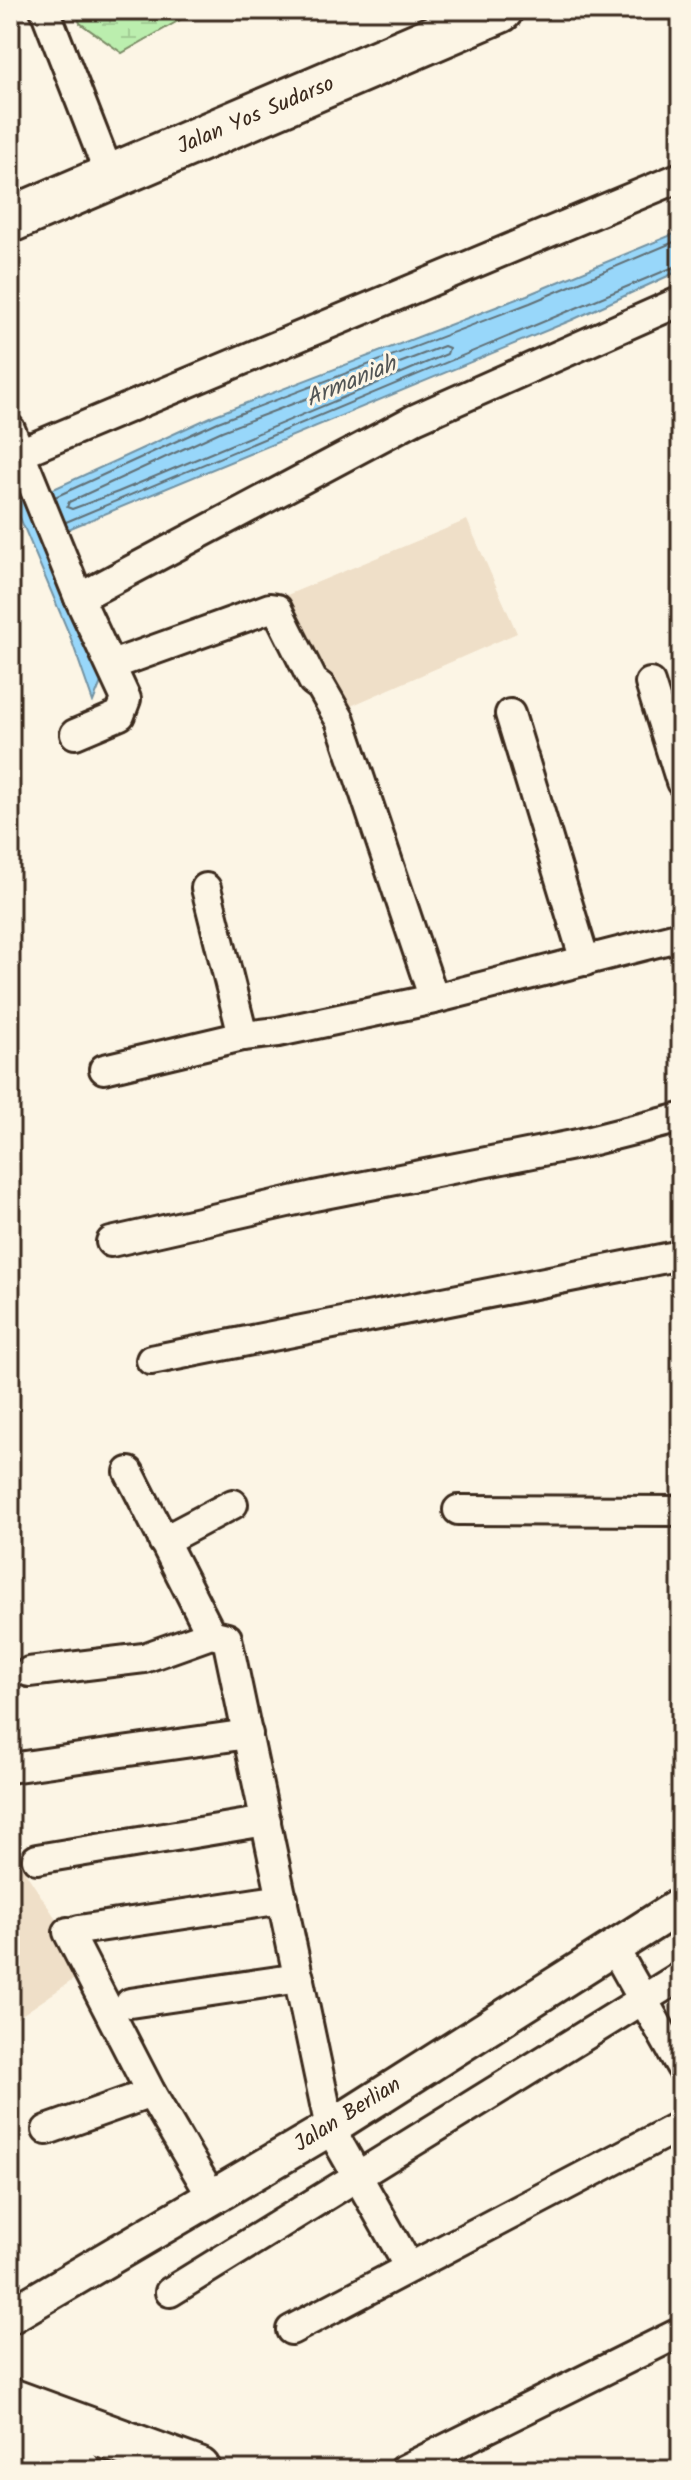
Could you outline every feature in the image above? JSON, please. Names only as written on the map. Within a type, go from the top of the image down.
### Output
[{"type":"highway","name":"Jalan Yos Sudarso","points":[[10,220],[500,10]]},
{"type":"highway","points":[[10,2401],[198,2470]]},
{"type":"highway","points":[[10,2447],[78,2470]]},
{"type":"street","points":[[45,10],[111,179]]},
{"type":"street","points":[[75,734],[124,710],[124,693],[79,598],[33,485],[13,447],[681,177]]},
{"type":"street","points":[[79,598],[415,419],[681,301]]},
{"type":"street","points":[[112,665],[270,608],[277,609],[313,681],[321,687],[340,720],[434,999]]},
{"type":"street","points":[[650,683],[681,782]]},
{"type":"street","points":[[510,714],[585,961]]},
{"type":"street","points":[[206,888],[243,1036]]},
{"type":"street","points":[[104,1069],[243,1036],[278,1032],[434,999],[681,936]]},
{"type":"street","points":[[111,1242],[314,1196],[578,1144],[681,1118]]},
{"type":"street","points":[[151,1360],[681,1255]]},
{"type":"street","points":[[129,1472],[211,1634]]},
{"type":"street","points":[[163,1541],[233,1504]]},
{"type":"street","points":[[458,1510],[681,1511]]},
{"type":"street","points":[[29,1672],[144,1658],[211,1634],[227,1638],[330,2128],[409,2267]]},
{"type":"street","points":[[10,1768],[248,1734]]},
{"type":"street","points":[[37,1859],[266,1821]]},
{"type":"street","points":[[212,2197],[151,2093],[73,1931],[283,1899]]},
{"type":"street","name":"Jalan Berlian","points":[[10,2316],[330,2128],[681,1905]]},
{"type":"street","points":[[614,1948],[681,2067]]},
{"type":"street","points":[[170,2292],[681,1976]]},
{"type":"street","points":[[130,2003],[299,1978]]},
{"type":"street","points":[[47,2130],[151,2093]]},
{"type":"street","points":[[291,2330],[681,2125]]},
{"type":"street","points":[[403,2470],[681,2332]]},
{"type":"shaded area","points":[[467,520],[517,633],[344,709],[287,595]]},
{"type":"shaded area","points":[[10,1849],[89,1969],[10,2023]]},
{"type":"green space","points":[[75,10],[197,10],[122,53],[80,23]]},
{"type":"water","name":"Armaniah","points":[[681,231],[681,270],[572,320],[49,537],[104,675],[93,702],[70,636],[10,494],[10,477],[19,472],[32,499],[215,415],[527,295]]}]
